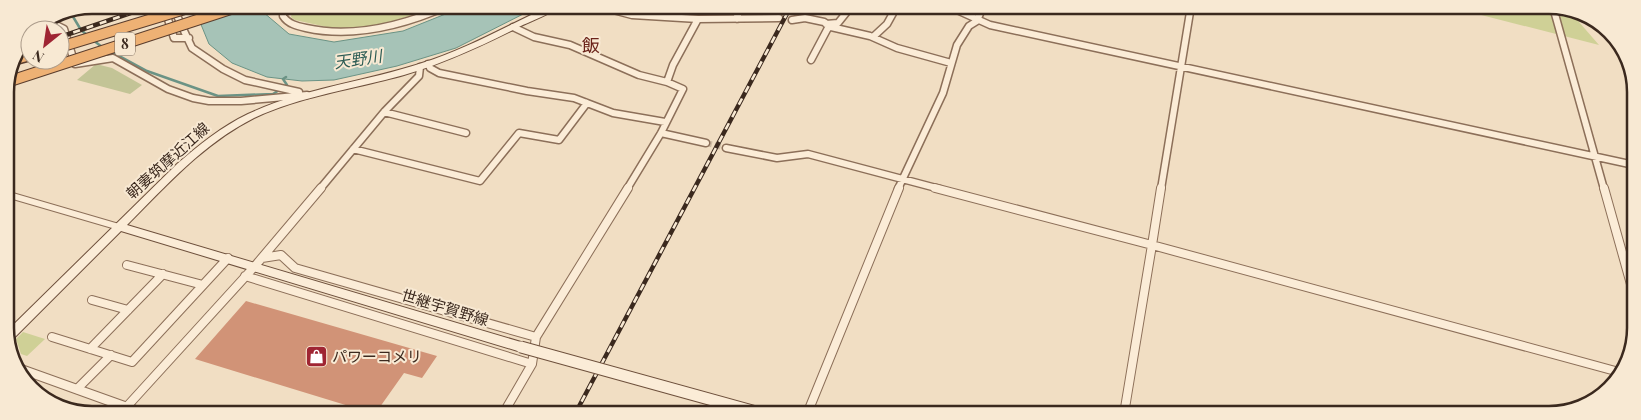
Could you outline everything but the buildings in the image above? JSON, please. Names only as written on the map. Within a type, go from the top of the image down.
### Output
[{"type":"highway","name":"8","points":[[70,44],[168,14]]},
{"type":"highway","name":"8","points":[[15,80],[216,14]]},
{"type":"main road","name":"朝妻筑摩近江線","points":[[14,331],[179,168],[228,128],[256,113],[280,104],[424,66],[488,40],[539,14]]},
{"type":"main road","name":"世継宇賀野線","points":[[119,226],[228,258],[259,262],[521,347],[734,406]]},
{"type":"street","points":[[166,14],[174,38],[189,38]]},
{"type":"street","points":[[175,14],[189,38],[192,48],[222,70],[245,80],[315,94]]},
{"type":"street","points":[[282,14],[284,20],[316,31],[336,32],[376,29],[422,14]]},
{"type":"street","points":[[628,14],[698,19],[779,18]]},
{"type":"street","points":[[737,19],[738,14]]},
{"type":"street","points":[[812,60],[828,25],[838,22],[845,14]]},
{"type":"street","points":[[873,37],[887,24],[893,14]]},
{"type":"street","points":[[963,14],[990,26],[1627,163]]},
{"type":"street","points":[[810,406],[902,179],[943,93],[957,45],[969,26],[977,21],[980,14]]},
{"type":"street","points":[[1125,406],[1191,14]]},
{"type":"street","points":[[1555,14],[1627,270]]},
{"type":"street","points":[[792,20],[805,18],[873,37],[897,48],[951,63]]},
{"type":"street","points":[[667,82],[673,65],[698,19]]},
{"type":"street","points":[[508,406],[532,364],[536,337],[660,133],[683,89],[667,82],[639,75],[570,45],[534,37],[512,27]]},
{"type":"street","points":[[70,48],[75,64]]},
{"type":"street","points":[[15,83],[75,64],[113,58],[140,76],[171,90],[208,100],[231,102],[275,96],[315,94]]},
{"type":"street","points":[[128,406],[259,262],[384,112],[419,76],[424,66],[439,73],[527,91],[574,98],[613,113],[665,122]]},
{"type":"street","points":[[353,149],[480,181],[520,133],[559,140],[587,103]]},
{"type":"street","points":[[384,112],[466,133]]},
{"type":"street","points":[[660,133],[706,143]]},
{"type":"street","points":[[726,148],[772,158],[790,159],[808,154],[1614,371]]},
{"type":"street","points":[[14,196],[119,226]]},
{"type":"street","points":[[259,262],[281,255],[295,268],[536,337]]},
{"type":"street","points":[[52,337],[132,362],[228,258]]},
{"type":"street","points":[[128,265],[203,285]]},
{"type":"street","points":[[90,349],[163,274]]},
{"type":"street","points":[[245,276],[532,364]]},
{"type":"street","points":[[92,300],[128,310]]},
{"type":"street","points":[[77,389],[112,355]]},
{"type":"street","points":[[26,371],[77,389],[115,406]]},
{"type":"green space","points":[[292,14],[416,14],[381,25],[336,29],[295,20],[291,17]]},
{"type":"green space","points":[[1477,14],[1564,15],[1576,19],[1599,45]]},
{"type":"green space","points":[[96,64],[112,68],[142,85],[130,94],[77,80]]},
{"type":"green space","points":[[23,332],[45,339],[27,356],[21,354],[16,339]]},
{"type":"water","name":"天野川","points":[[197,14],[265,14],[289,34],[334,42],[403,31],[446,14],[523,14],[456,48],[397,66],[334,80],[302,81],[267,77],[232,63],[209,44]]},
{"type":"waterway","points":[[73,16],[81,30],[87,35]]},
{"type":"waterway","points":[[93,40],[102,47]]},
{"type":"waterway","points":[[112,52],[147,71],[218,96],[273,94],[287,85],[283,79],[286,77]]},
{"type":"tunnel","points":[[779,18],[792,20]]},
{"type":"tunnel","points":[[706,143],[726,148]]},
{"type":"railway","points":[[70,34],[128,14]]},
{"type":"railway","points":[[579,406],[787,14]]},
{"type":"place","name":"パワーコメリ","points":[[316,357]]},
{"type":"district","name":"飯","points":[[591,46]]}]
